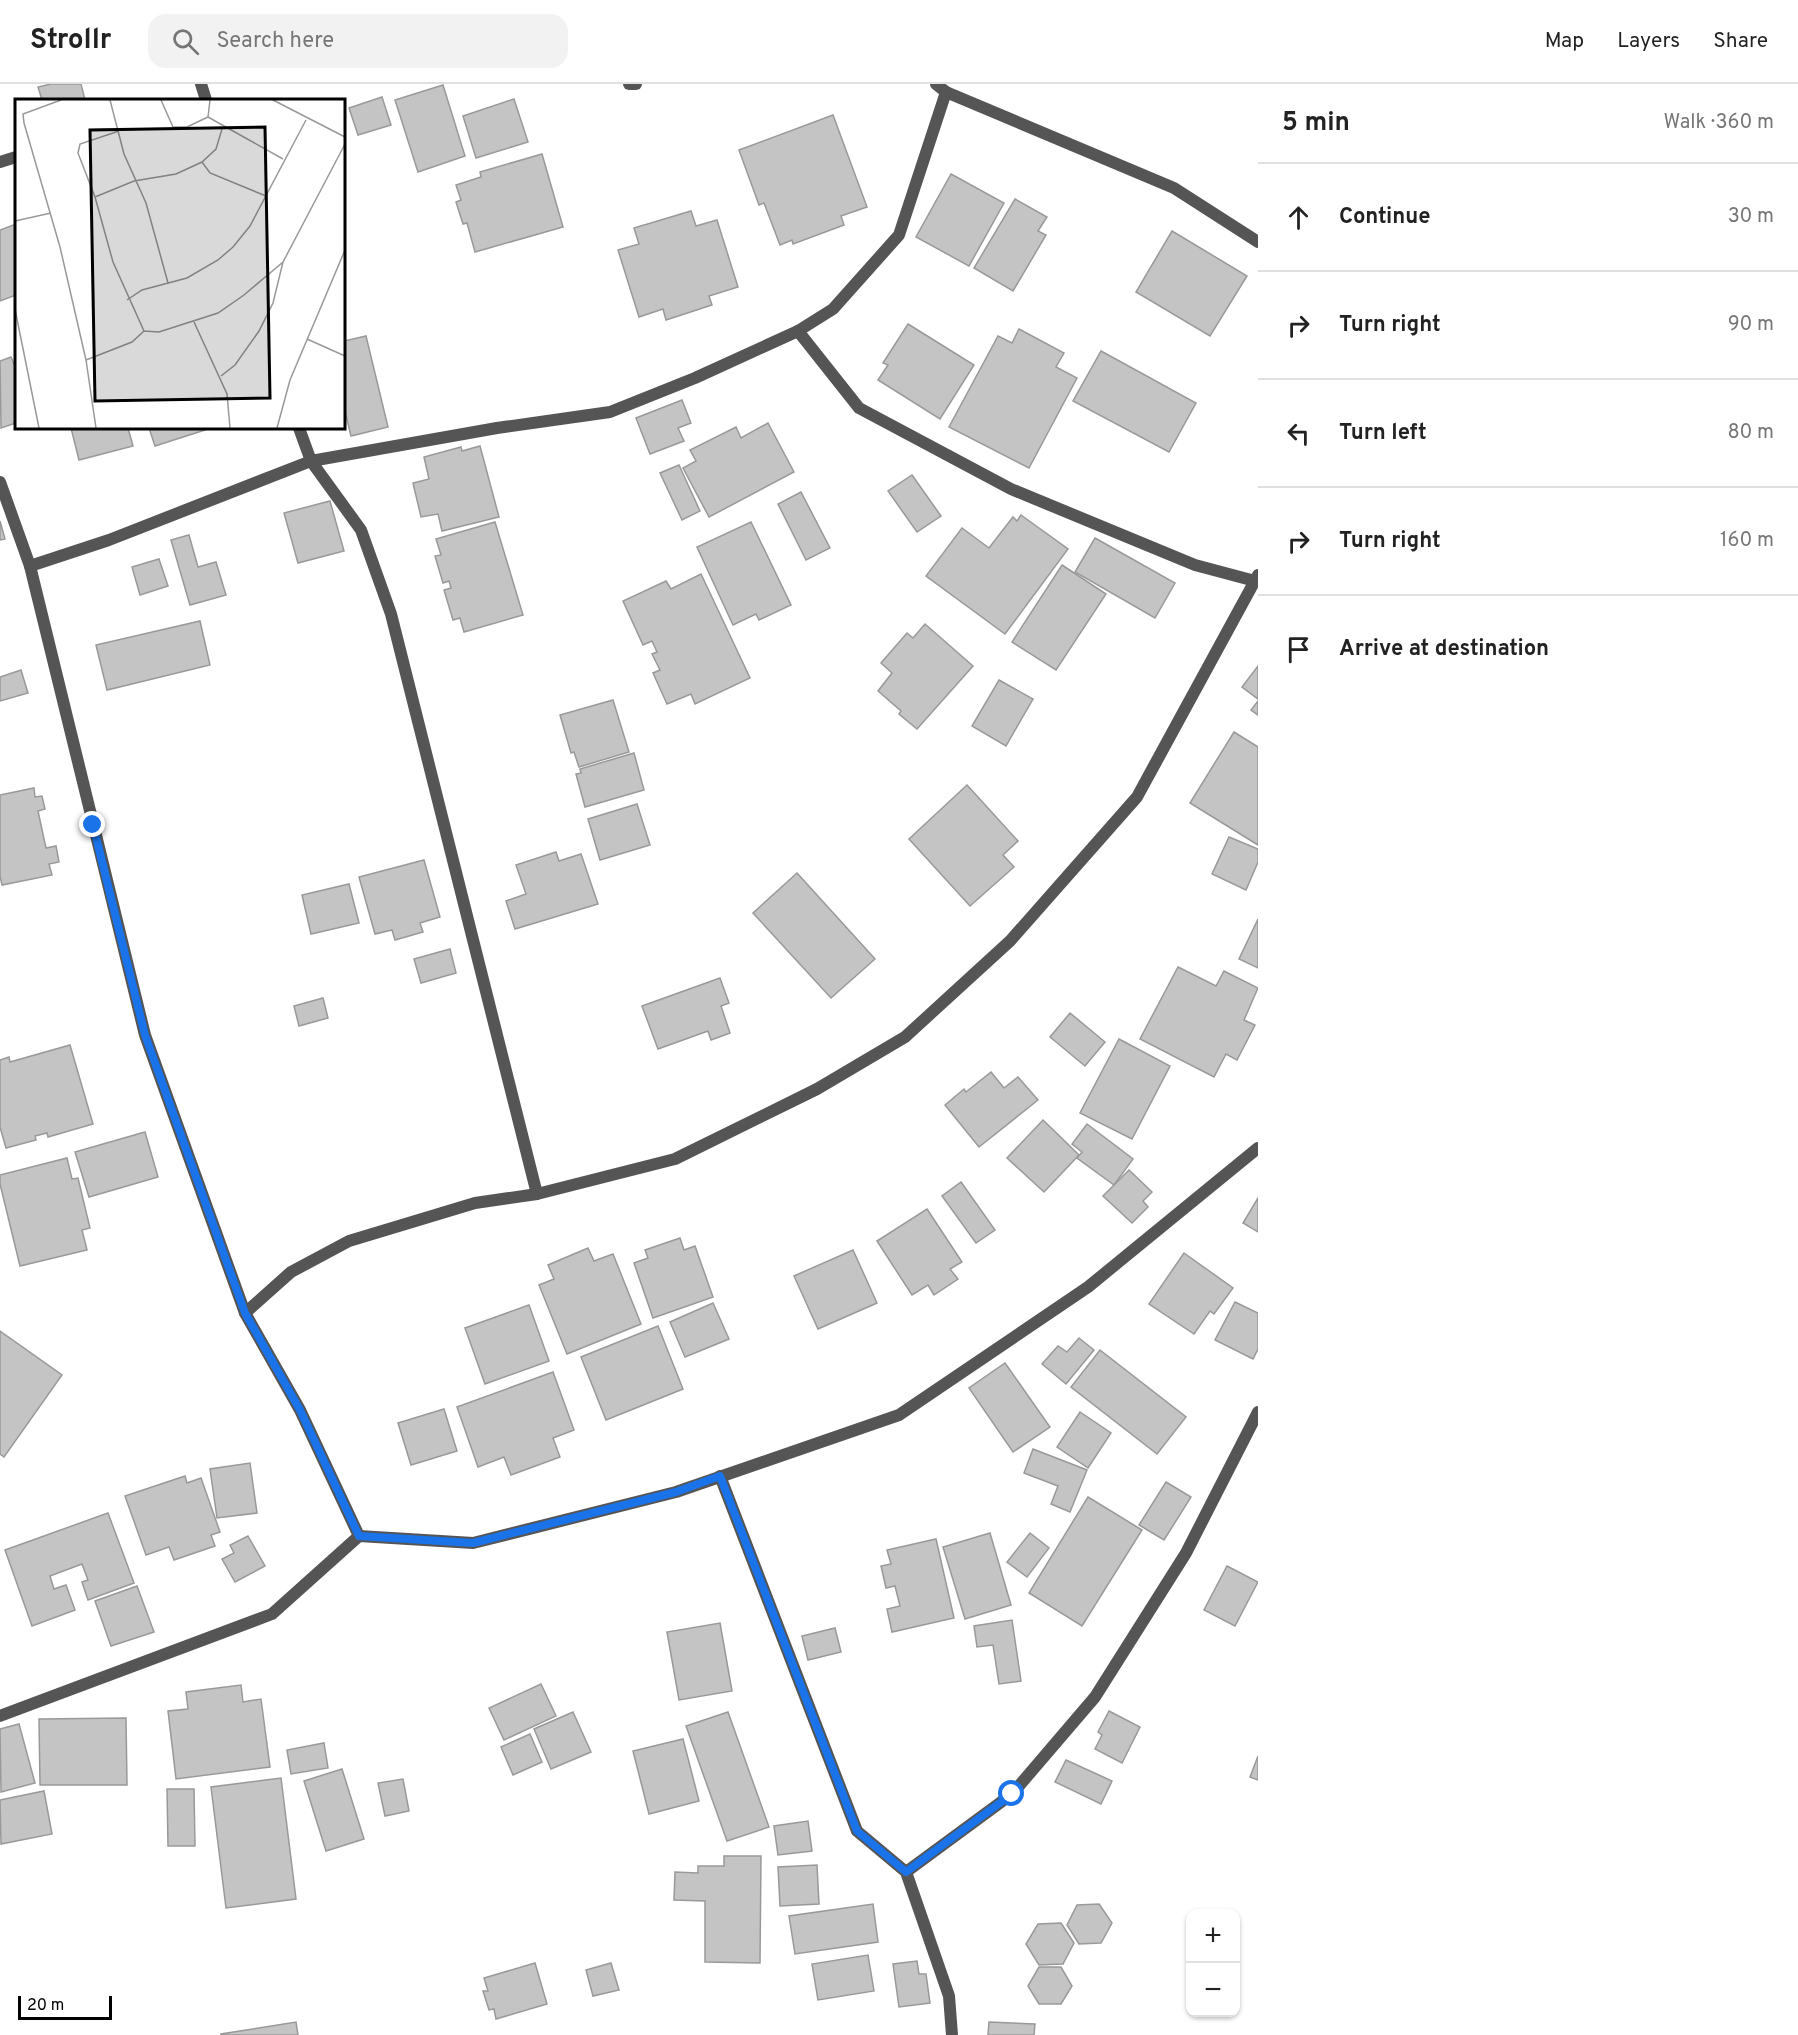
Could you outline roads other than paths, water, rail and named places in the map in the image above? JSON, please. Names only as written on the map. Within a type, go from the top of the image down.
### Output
[{"type":"street","points":[[201,84],[206,99]]},
{"type":"street","points":[[629,84],[636,84]]},
{"type":"street","points":[[30,566],[109,540],[311,460],[497,428],[610,412],[695,378],[798,331],[833,309],[899,235],[941,88],[1174,188],[1258,242]]},
{"type":"street","points":[[0,162],[15,157]]},
{"type":"street","points":[[245,1313],[291,1272],[350,1241],[475,1203],[537,1194],[675,1159],[817,1089],[905,1037],[1010,941],[1137,797],[1257,578],[1195,565],[1011,489],[859,408],[798,331]]},
{"type":"street","points":[[299,429],[311,460],[361,530],[391,614],[537,1194]]},
{"type":"street","points":[[0,483],[30,566],[145,1035],[245,1313],[300,1410],[359,1536]]},
{"type":"street","points":[[0,1716],[272,1614],[359,1536],[473,1543],[676,1492],[899,1414],[1088,1287],[1258,1148]]},
{"type":"street","points":[[906,1872],[1012,1794],[1095,1697],[1186,1553],[1258,1412]]},
{"type":"street","points":[[720,1476],[857,1831],[906,1872],[949,1996],[952,2035]]}]
